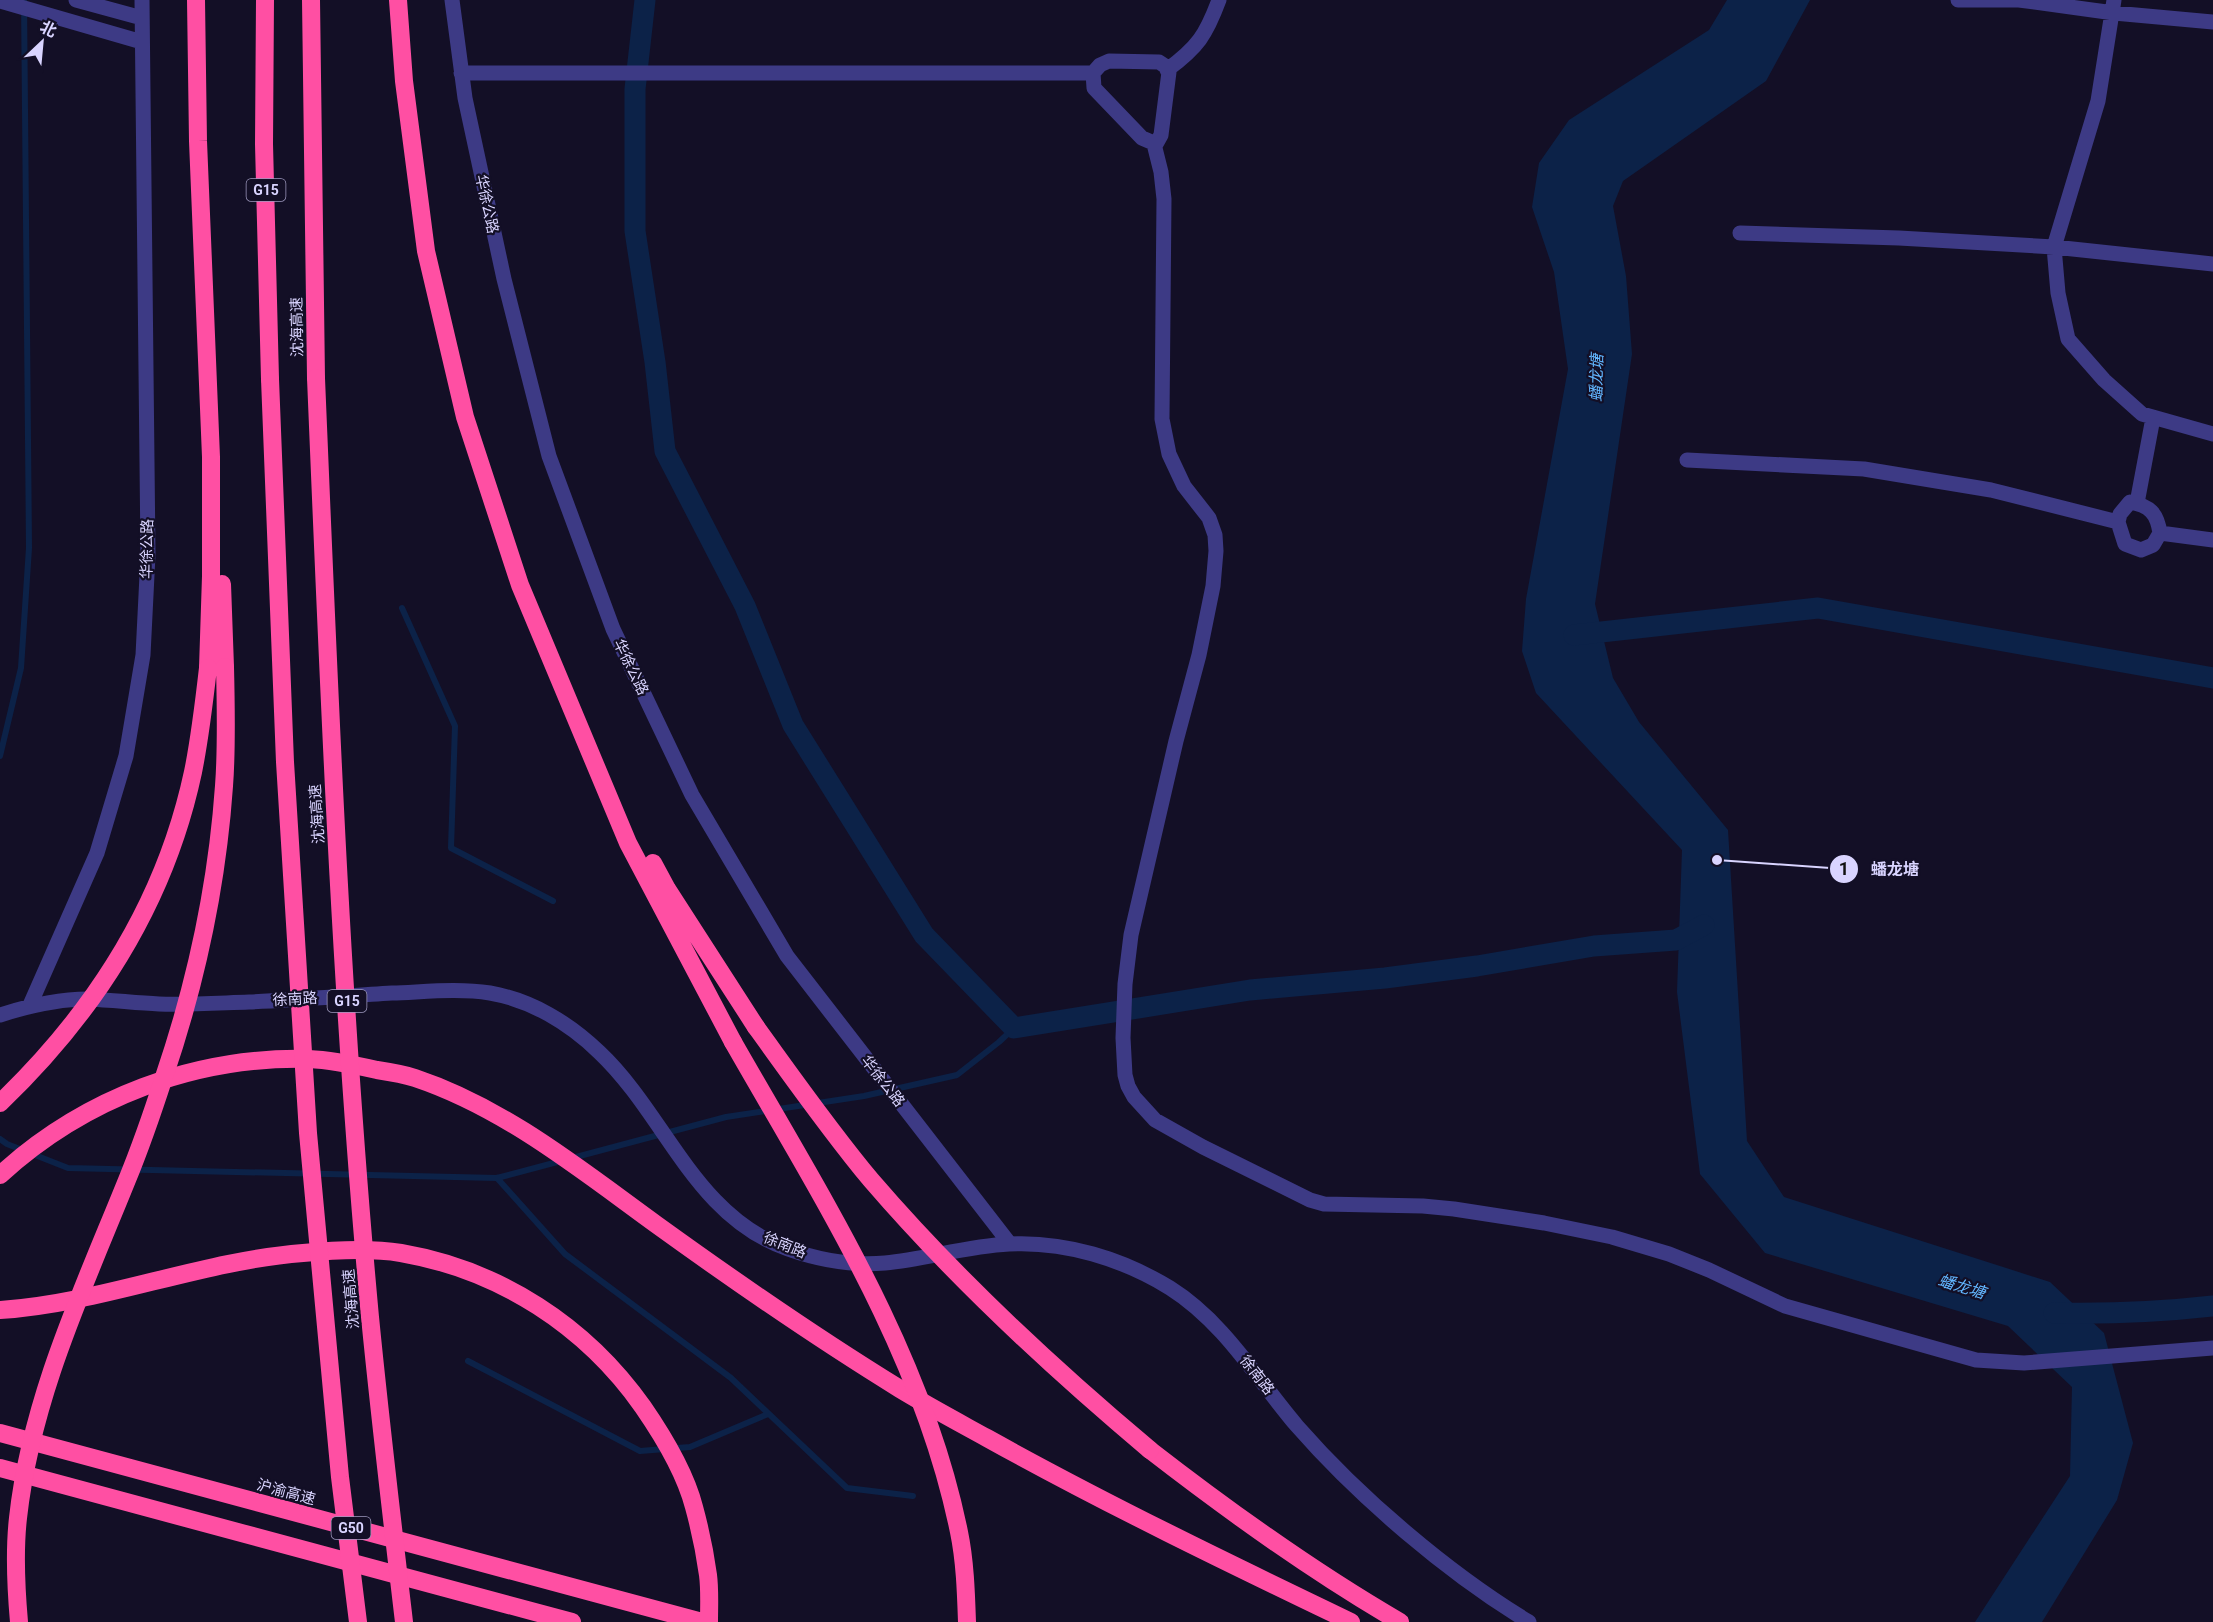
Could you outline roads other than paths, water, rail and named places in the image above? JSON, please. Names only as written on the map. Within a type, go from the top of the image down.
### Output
[{"type":"highway","points":[[19,1622],[15,1568],[18,1518],[30,1453],[45,1392],[63,1336],[129,1176],[165,1075],[196,972],[219,848],[225,785],[211,576],[211,457],[198,141],[196,0]]},
{"type":"highway","name":"沈海高速","points":[[265,0],[264,144],[270,379],[285,762],[308,1132],[339,1466],[358,1622]]},
{"type":"highway","name":"沈海高速","points":[[311,0],[316,378],[332,761],[355,1134],[370,1316],[404,1622]]},
{"type":"highway","points":[[398,0],[404,81],[426,251],[465,417],[520,585],[628,843],[733,1042],[840,1230],[905,1360],[931,1428],[959,1533],[966,1586],[967,1622]]},
{"type":"highway","points":[[0,1103],[79,1018],[113,970],[139,925],[161,875],[182,814],[216,668]]},
{"type":"highway","points":[[584,738],[667,889],[756,1027],[871,1179],[935,1251],[1001,1319],[1074,1386],[1150,1450],[1215,1501],[1282,1548],[1400,1622]]},
{"type":"highway","points":[[0,1175],[24,1153],[75,1118],[121,1095],[167,1078],[213,1066],[262,1060],[312,1059],[413,1077],[462,1097],[551,1148],[744,1288],[902,1390],[1067,1483],[1351,1622]]},
{"type":"highway","points":[[0,1310],[29,1308],[255,1259],[303,1252],[400,1253],[445,1264],[492,1280],[534,1302],[573,1329],[623,1379],[666,1439],[693,1505],[708,1576],[710,1622]]},
{"type":"highway","name":"沪渝高速","points":[[0,1433],[702,1622]]},
{"type":"highway","name":"G50","points":[[0,1468],[572,1622]]},
{"type":"street","points":[[76,0],[142,18]]},
{"type":"street","name":"华徐公路","points":[[30,1005],[97,853],[126,756],[143,655],[148,555],[142,0]]},
{"type":"street","name":"华徐公路","points":[[452,0],[465,99],[504,279],[549,456],[613,629],[692,795],[787,956],[1011,1244]]},
{"type":"street","points":[[1167,70],[1197,45],[1207,30],[1219,0]]},
{"type":"street","points":[[1958,0],[2019,0],[2114,7],[2213,22]]},
{"type":"street","points":[[0,1],[142,42]]},
{"type":"street","points":[[2114,7],[2098,101],[2054,248],[2058,293],[2068,339],[2104,381],[2142,414],[2213,434]]},
{"type":"street","points":[[1154,144],[1158,143],[1161,135],[1169,78],[1167,70],[1159,62],[1109,61],[1100,65],[1093,73],[1092,82],[1098,94],[1119,112],[1142,138],[1154,144],[1161,172],[1164,199],[1162,419],[1169,454],[1184,486],[1209,518],[1215,534],[1216,550],[1208,614],[1131,935],[1125,984],[1123,1062],[1128,1086],[1143,1109],[1155,1120],[1203,1147],[1310,1200],[1338,1206],[1423,1206],[1454,1209],[1586,1231],[1669,1254],[1785,1306],[1976,1360],[2005,1364],[2213,1348]]},
{"type":"street","points":[[461,73],[1093,73]]},
{"type":"street","points":[[1740,233],[1899,238],[2054,248],[2213,264]]},
{"type":"street","points":[[2137,503],[2153,418]]},
{"type":"street","points":[[1687,460],[1864,469],[1991,490],[2118,522]]},
{"type":"street","points":[[2130,502],[2137,503],[2143,505],[2157,518],[2160,533],[2153,545],[2141,550],[2125,544],[2118,522],[2120,514],[2130,502]]},
{"type":"street","points":[[2160,533],[2213,540]]},
{"type":"street","name":"徐南路","points":[[0,1014],[30,1005],[84,999],[165,1004],[249,1002],[431,991],[492,994],[523,1003],[552,1016],[579,1033],[602,1054],[643,1102],[679,1158],[724,1211],[752,1232],[783,1248],[815,1258],[850,1263],[883,1263],[1011,1244],[1043,1244],[1089,1253],[1132,1268],[1173,1290],[1207,1319],[1240,1353],[1298,1427],[1366,1497],[1442,1561],[1529,1622]]},
{"type":"water","points":[[1727,0],[1810,0],[1766,81],[1623,181],[1613,206],[1626,276],[1632,354],[1595,604],[1613,678],[1639,722],[1728,830],[1747,1141],[1784,1197],[2050,1282],[2104,1333],[2133,1443],[2117,1500],[2042,1622],[1975,1622],[2070,1476],[2072,1387],[2008,1326],[1765,1253],[1700,1174],[1677,992],[1682,850],[1536,693],[1522,651],[1526,599],[1568,369],[1554,272],[1532,207],[1539,163],[1569,120],[1709,30]]},
{"type":"waterway","points":[[0,756],[21,668],[29,548],[24,0]]},
{"type":"waterway","points":[[645,0],[635,89],[635,231],[655,362],[665,451],[745,606],[793,725],[924,935],[1014,1028],[1250,990],[1385,978],[1477,966],[1594,946],[1676,940],[1704,925]]},
{"type":"waterway","points":[[402,608],[455,726],[451,848],[553,901]]},
{"type":"waterway","points":[[1574,635],[1818,608],[2213,678]]},
{"type":"waterway","points":[[0,1139],[7,1144],[68,1168],[497,1178],[726,1117],[864,1096],[957,1075],[1014,1028]]},
{"type":"waterway","points":[[497,1178],[565,1254],[731,1378],[847,1488],[913,1496]]},
{"type":"waterway","points":[[2054,1313],[2134,1312],[2213,1306]]},
{"type":"waterway","points":[[468,1361],[640,1451],[690,1447],[768,1414]]},
{"type":"place","name":"蟠龙塘","points":[[1717,860]]}]
